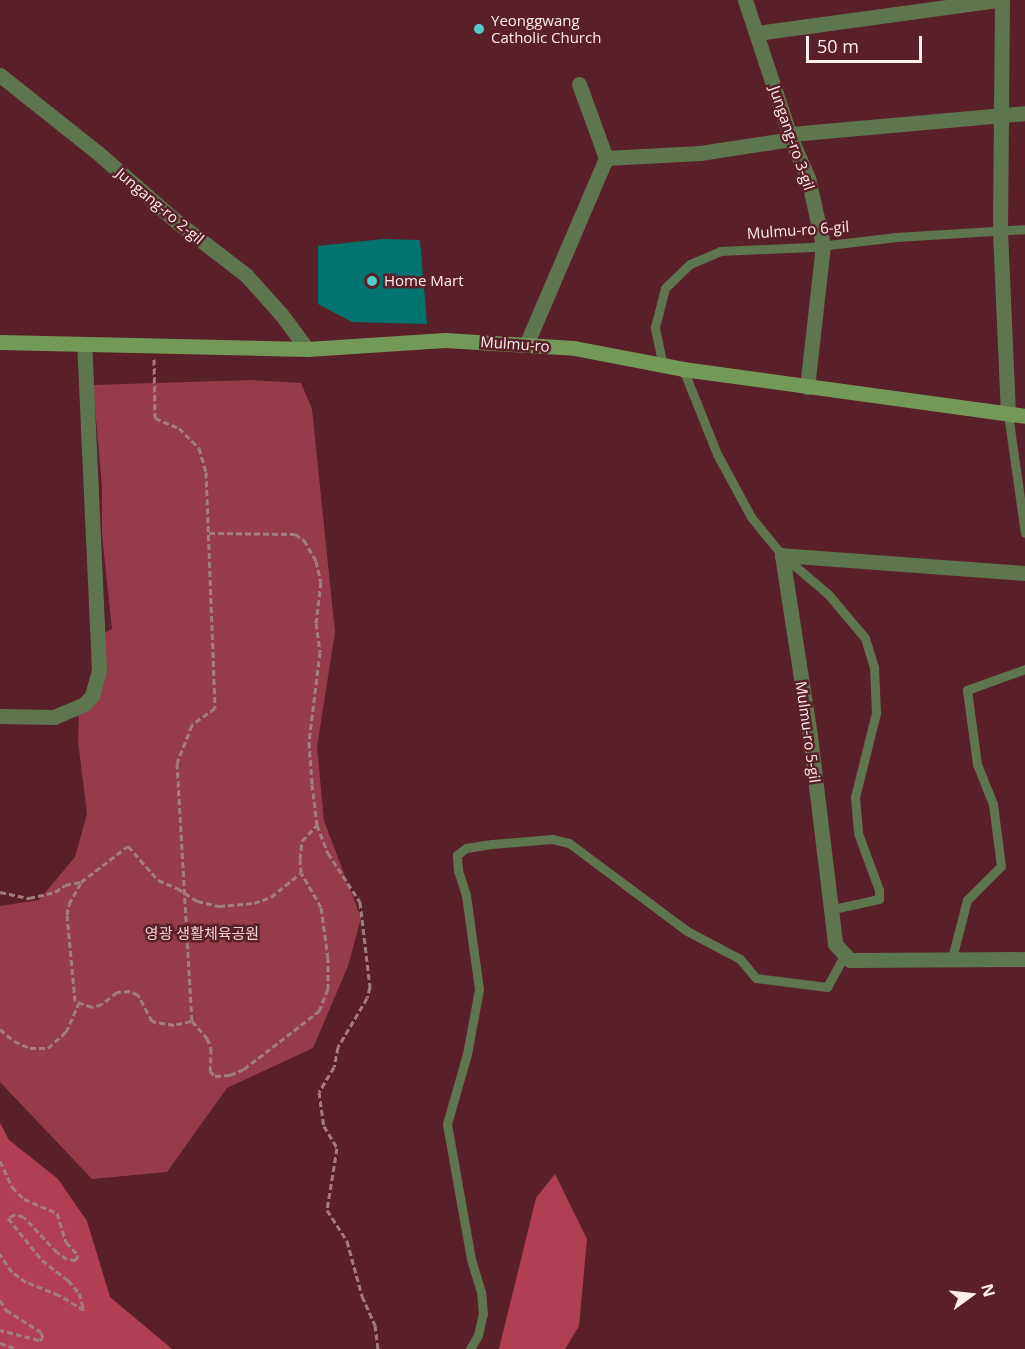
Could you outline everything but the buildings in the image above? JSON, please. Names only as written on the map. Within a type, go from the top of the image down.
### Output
[{"type":"main road","name":"Mulmu-ro","points":[[0,342],[307,349],[445,340],[574,348],[663,366],[1025,416]]},
{"type":"street","name":"Jungang-ro 3-gil","points":[[745,0],[791,136],[808,178],[823,245],[807,387]]},
{"type":"street","points":[[757,33],[1000,0],[1000,231],[1008,414]]},
{"type":"street","name":"Jungang-ro 2-gil","points":[[0,75],[98,153],[177,222],[246,275],[281,314],[307,349]]},
{"type":"street","points":[[526,345],[606,158],[579,84]]},
{"type":"street","points":[[606,158],[700,153],[791,136],[1025,113]]},
{"type":"street","points":[[0,716],[54,717],[84,704],[92,696],[99,670],[84,344]]},
{"type":"street","points":[[782,555],[1025,573]]},
{"type":"street","name":"Mulmu-ro 5-gil","points":[[782,555],[810,736],[829,910],[835,944],[845,954]]},
{"type":"street","points":[[845,954],[850,960],[1025,959]]},
{"type":"lane","name":"Mulmu-ro 6-gil","points":[[663,366],[655,327],[665,288],[690,264],[720,251],[1025,229]]},
{"type":"lane","points":[[683,369],[717,454],[751,517],[782,555],[828,594],[865,638],[874,667],[876,713],[855,797],[858,833],[879,890],[879,899],[829,910]]},
{"type":"lane","points":[[1008,414],[1025,533]]},
{"type":"lane","points":[[952,958],[967,900],[1000,866],[993,804],[977,764],[967,690],[1025,669]]},
{"type":"lane","points":[[470,1349],[478,1335],[483,1314],[481,1292],[471,1259],[447,1124],[467,1054],[479,989],[466,895],[458,871],[457,855],[466,848],[492,843],[552,839],[569,843],[687,931],[740,959],[756,978],[827,987],[845,954]]},
{"type":"path","points":[[154,345],[155,418],[179,428],[199,448],[206,472],[215,708],[192,725],[177,763],[192,1021],[207,1038],[211,1048],[210,1071],[215,1076],[230,1075],[244,1069],[319,1011],[328,989],[328,958],[321,907],[301,873],[302,841],[317,825]]},
{"type":"path","points":[[208,532],[295,534],[304,540],[316,561],[321,582],[316,623],[320,652],[309,742],[317,825],[328,853],[360,902],[370,987],[367,998],[338,1047],[334,1067],[319,1092],[324,1126],[337,1148],[327,1210],[347,1241],[362,1296],[375,1324],[378,1349]]},
{"type":"path","points":[[192,1021],[174,1025],[152,1021],[138,995],[130,991],[117,992],[102,1004],[92,1007],[75,1001],[67,915],[69,904],[81,882],[128,846],[158,880],[177,888],[197,901],[219,906],[254,903],[284,889],[301,873]]},
{"type":"path","points":[[0,892],[29,898],[55,892],[65,885],[81,882]]},
{"type":"path","points":[[0,1029],[14,1041],[30,1048],[48,1048],[66,1032],[80,1003]]},
{"type":"path","points":[[0,1161],[12,1187],[24,1199],[57,1214],[66,1242],[78,1255],[76,1260],[67,1259],[57,1252],[24,1217],[15,1214],[8,1218],[42,1260],[79,1293],[84,1310],[58,1294],[26,1282],[12,1272],[0,1254]]},
{"type":"path","points":[[0,1300],[6,1310],[41,1332],[43,1338],[39,1340],[0,1330]]},
{"type":"path","points":[[0,1343],[17,1349]]},
{"type":"green space","name":"영광 생활체육공원","points":[[251,380],[301,383],[312,409],[335,632],[317,747],[324,821],[361,918],[348,966],[313,1048],[227,1088],[167,1172],[92,1179],[0,1082],[0,906],[39,900],[75,857],[87,814],[78,741],[79,710],[99,699],[91,640],[112,629],[102,535],[102,486],[93,385]]},
{"type":"shaded area","points":[[0,1123],[9,1140],[58,1179],[87,1221],[110,1297],[172,1349],[0,1349]]},
{"type":"shaded area","points":[[555,1174],[587,1239],[579,1326],[565,1349],[499,1349],[536,1198]]},
{"type":"place","name":"Yeonggwang Catholic Church","points":[[479,29]]},
{"type":"place","name":"Home Mart","points":[[372,281]]}]
